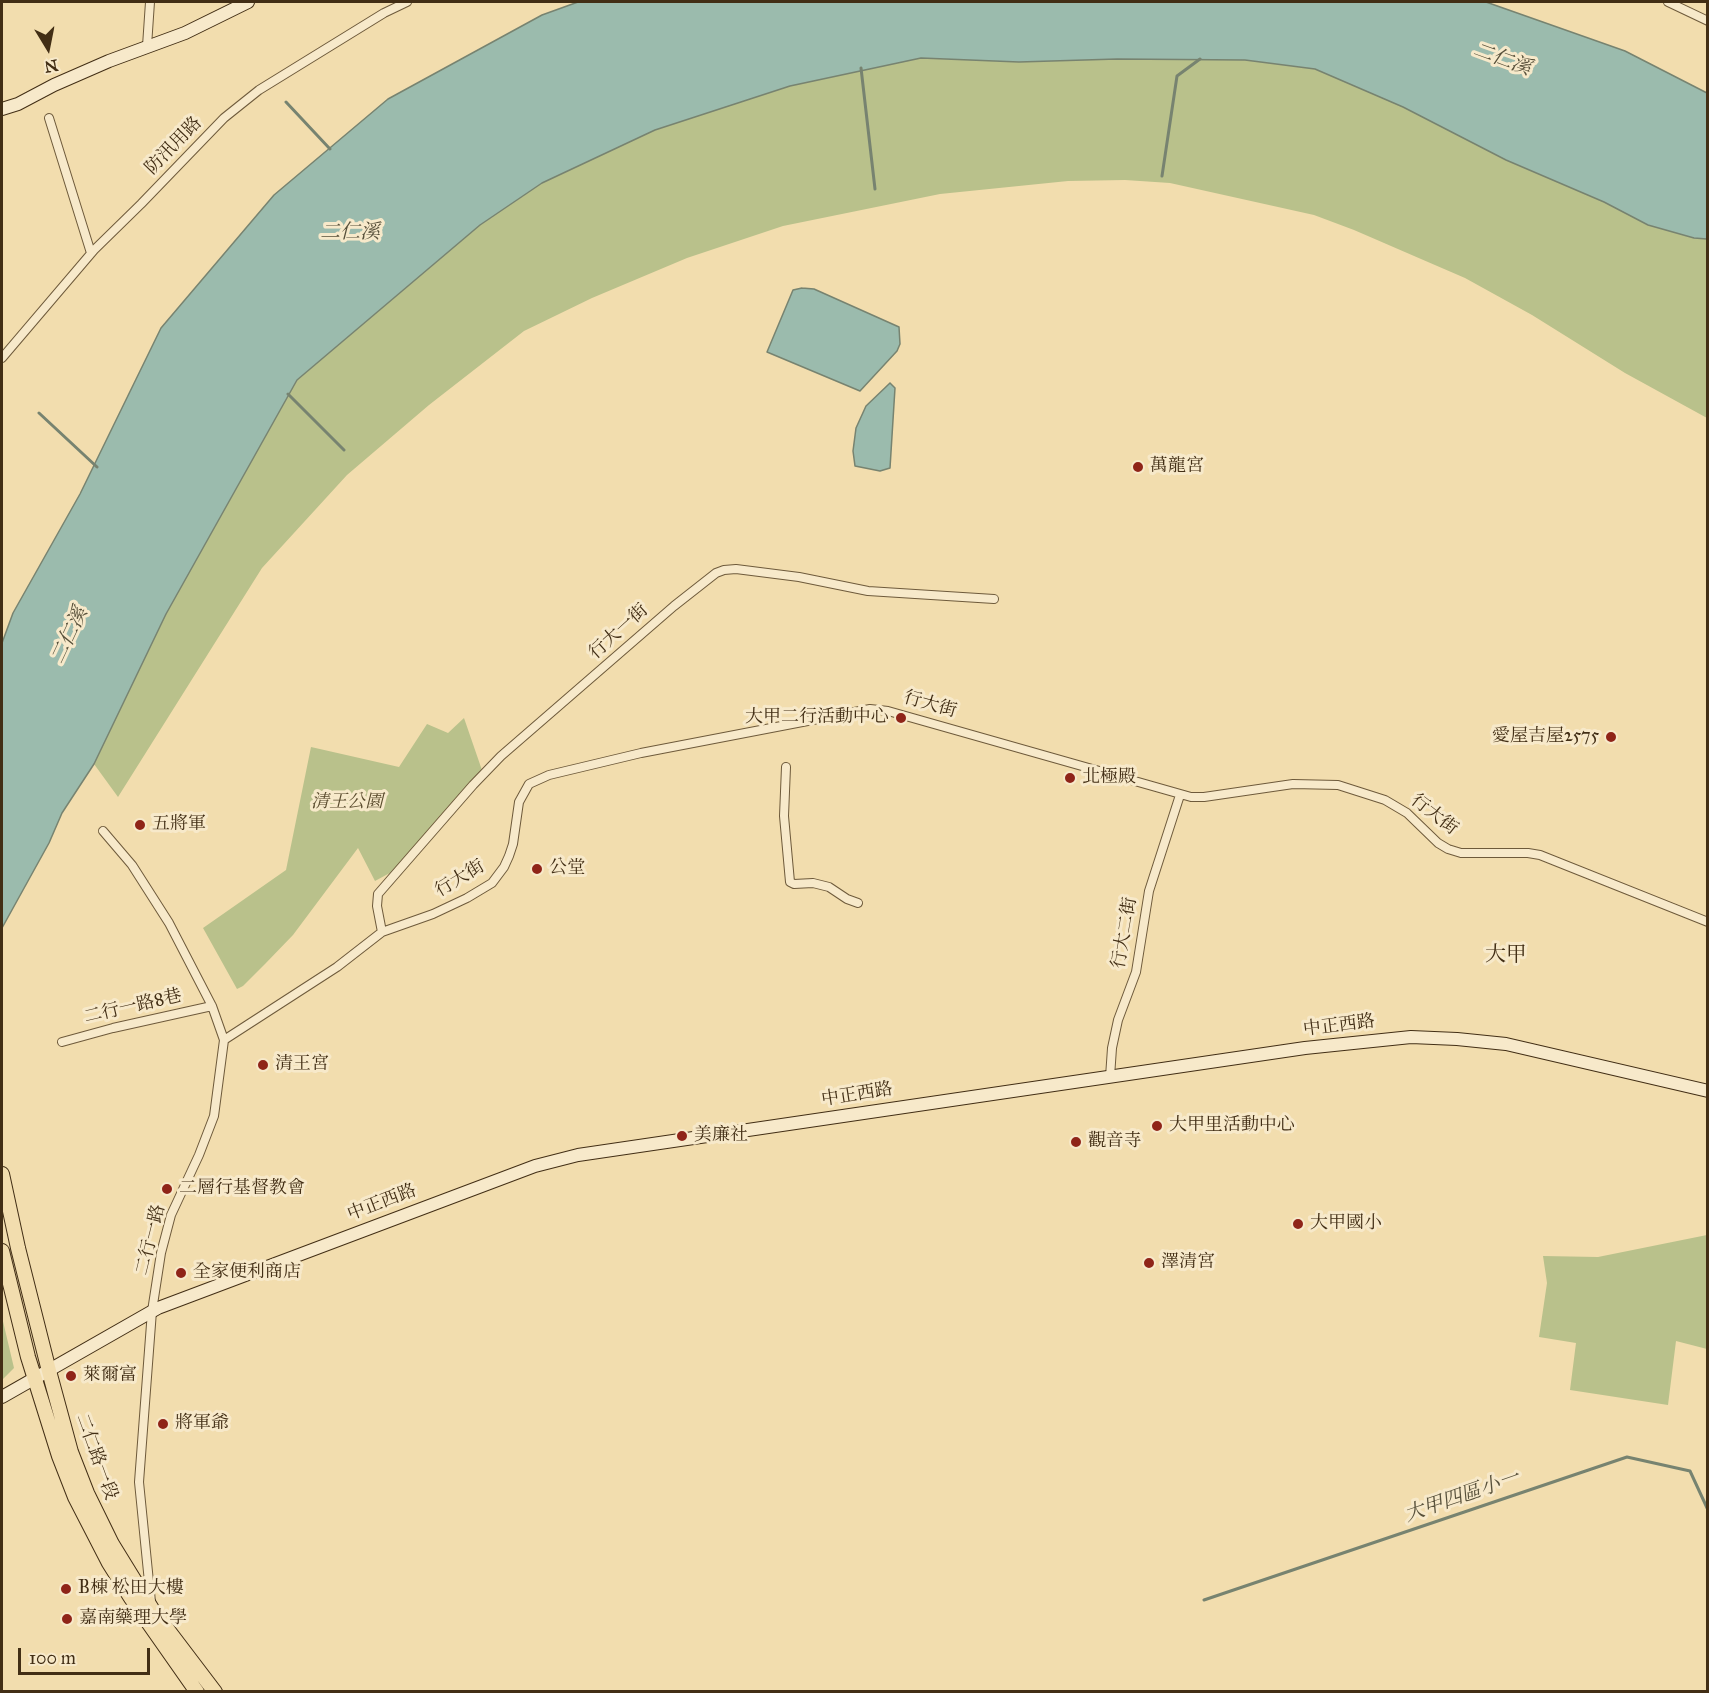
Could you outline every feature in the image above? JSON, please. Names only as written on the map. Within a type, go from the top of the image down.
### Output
[{"type":"main road","name":"二仁路一段","points":[[2,1174],[49,1371],[71,1452],[87,1494],[112,1544],[152,1609],[215,1692]]},
{"type":"main road","name":"二仁路一段","points":[[2,1251],[28,1357],[59,1456],[75,1497],[109,1563],[197,1692]]},
{"type":"street","points":[[147,46],[150,2]]},
{"type":"street","points":[[2,109],[147,46],[185,33],[248,2]]},
{"type":"street","name":"防汛用路","points":[[2,358],[91,253],[224,118],[259,90],[384,13],[407,2]]},
{"type":"street","points":[[1668,2],[1707,21]]},
{"type":"street","points":[[49,118],[91,253]]},
{"type":"street","name":"行大一街","points":[[382,932],[377,906],[378,894],[473,785],[501,756],[674,606],[716,573],[736,569],[799,577],[868,591],[994,599]]},
{"type":"street","name":"行大街","points":[[224,1040],[337,967],[382,932],[433,914],[492,883],[509,856],[519,802],[528,784],[549,774],[641,753],[870,709],[899,714],[1180,795],[1204,797],[1293,784],[1338,785],[1385,800],[1407,813],[1438,843],[1448,849],[1461,852],[1540,855],[1707,922]]},
{"type":"street","points":[[786,766],[784,816],[790,882],[794,884],[813,883],[829,887],[846,899],[858,903]]},
{"type":"street","name":"行大二街","points":[[1110,1077],[1112,1048],[1118,1020],[1136,972],[1149,891],[1180,795]]},
{"type":"street","name":"二行一路","points":[[103,831],[132,865],[163,914],[212,1006],[224,1040],[214,1116],[171,1215],[161,1253],[152,1311],[139,1482],[152,1609],[151,1627]]},
{"type":"street","name":"二行一路8巷","points":[[62,1042],[212,1006]]},
{"type":"street","name":"中正西路","points":[[2,1397],[152,1311],[200,1291],[401,1215],[553,1161],[599,1152],[1359,1041],[1435,1037],[1484,1041],[1527,1048],[1707,1091]]},
{"type":"green space","points":[[921,58],[1019,62],[1117,59],[1245,60],[1315,69],[1403,107],[1506,160],[1604,202],[1648,225],[1694,238],[1707,239],[1707,418],[1625,373],[1532,315],[1465,278],[1314,215],[1170,183],[1125,180],[1068,181],[940,194],[783,226],[687,258],[592,298],[524,331],[429,405],[347,475],[262,568],[118,797],[94,764],[166,614],[297,380],[480,225],[542,183],[655,130],[727,106],[790,86]]},
{"type":"green space","name":"清王公園","points":[[464,718],[484,776],[401,867],[375,881],[358,848],[293,935],[243,986],[237,989],[203,928],[286,870],[311,747],[399,767],[427,724],[448,733]]},
{"type":"green space","points":[[1707,1235],[1707,1349],[1676,1341],[1668,1405],[1570,1390],[1576,1343],[1539,1337],[1547,1283],[1543,1256],[1598,1257]]},
{"type":"green space","points":[[2,1317],[14,1368],[2,1380]]},
{"type":"water","name":"二仁溪","points":[[578,2],[1486,2],[1625,51],[1707,93],[1707,239],[1694,238],[1648,225],[1604,202],[1506,160],[1403,107],[1315,69],[1245,60],[1117,59],[1019,62],[921,58],[790,86],[655,130],[542,183],[480,225],[297,380],[166,614],[94,764],[62,813],[49,843],[2,928],[2,643],[13,613],[80,494],[161,328],[274,195],[388,99],[542,15]]},
{"type":"water","points":[[814,289],[899,327],[900,344],[897,351],[860,391],[767,352],[793,290]]},
{"type":"water","points":[[890,383],[895,388],[890,468],[880,471],[855,466],[853,451],[856,428],[866,406]]},
{"type":"waterway","points":[[1162,176],[1177,76],[1200,59]]},
{"type":"waterway","points":[[861,68],[875,189]]},
{"type":"waterway","points":[[286,102],[330,149]]},
{"type":"waterway","points":[[288,394],[344,450]]},
{"type":"waterway","points":[[39,413],[97,467]]},
{"type":"waterway","name":"大甲四區小一","points":[[1204,1600],[1627,1457],[1690,1471],[1708,1510]]},
{"type":"place","name":"萬龍宮","points":[[1138,467]]},
{"type":"place","name":"大甲二行活動中心","points":[[901,718]]},
{"type":"place","name":"愛屋吉屋2575","points":[[1611,737]]},
{"type":"place","name":"北極殿","points":[[1070,778]]},
{"type":"place","name":"五將軍","points":[[140,825]]},
{"type":"place","name":"公堂","points":[[537,869]]},
{"type":"place","name":"清王宮","points":[[263,1065]]},
{"type":"place","name":"大甲里活動中心","points":[[1157,1126]]},
{"type":"place","name":"美廉社","points":[[682,1136]]},
{"type":"place","name":"觀音寺","points":[[1076,1142]]},
{"type":"place","name":"二層行基督教會","points":[[167,1189]]},
{"type":"place","name":"大甲國小","points":[[1298,1224]]},
{"type":"place","name":"澤清宮","points":[[1149,1263]]},
{"type":"place","name":"全家便利商店","points":[[181,1273]]},
{"type":"place","name":"萊爾富","points":[[71,1376]]},
{"type":"place","name":"將軍爺","points":[[163,1424]]},
{"type":"place","name":"B棟 松田大樓","points":[[66,1589]]},
{"type":"place","name":"嘉南藥理大學","points":[[67,1619]]},
{"type":"district","name":"大甲","points":[[1506,956]]}]
